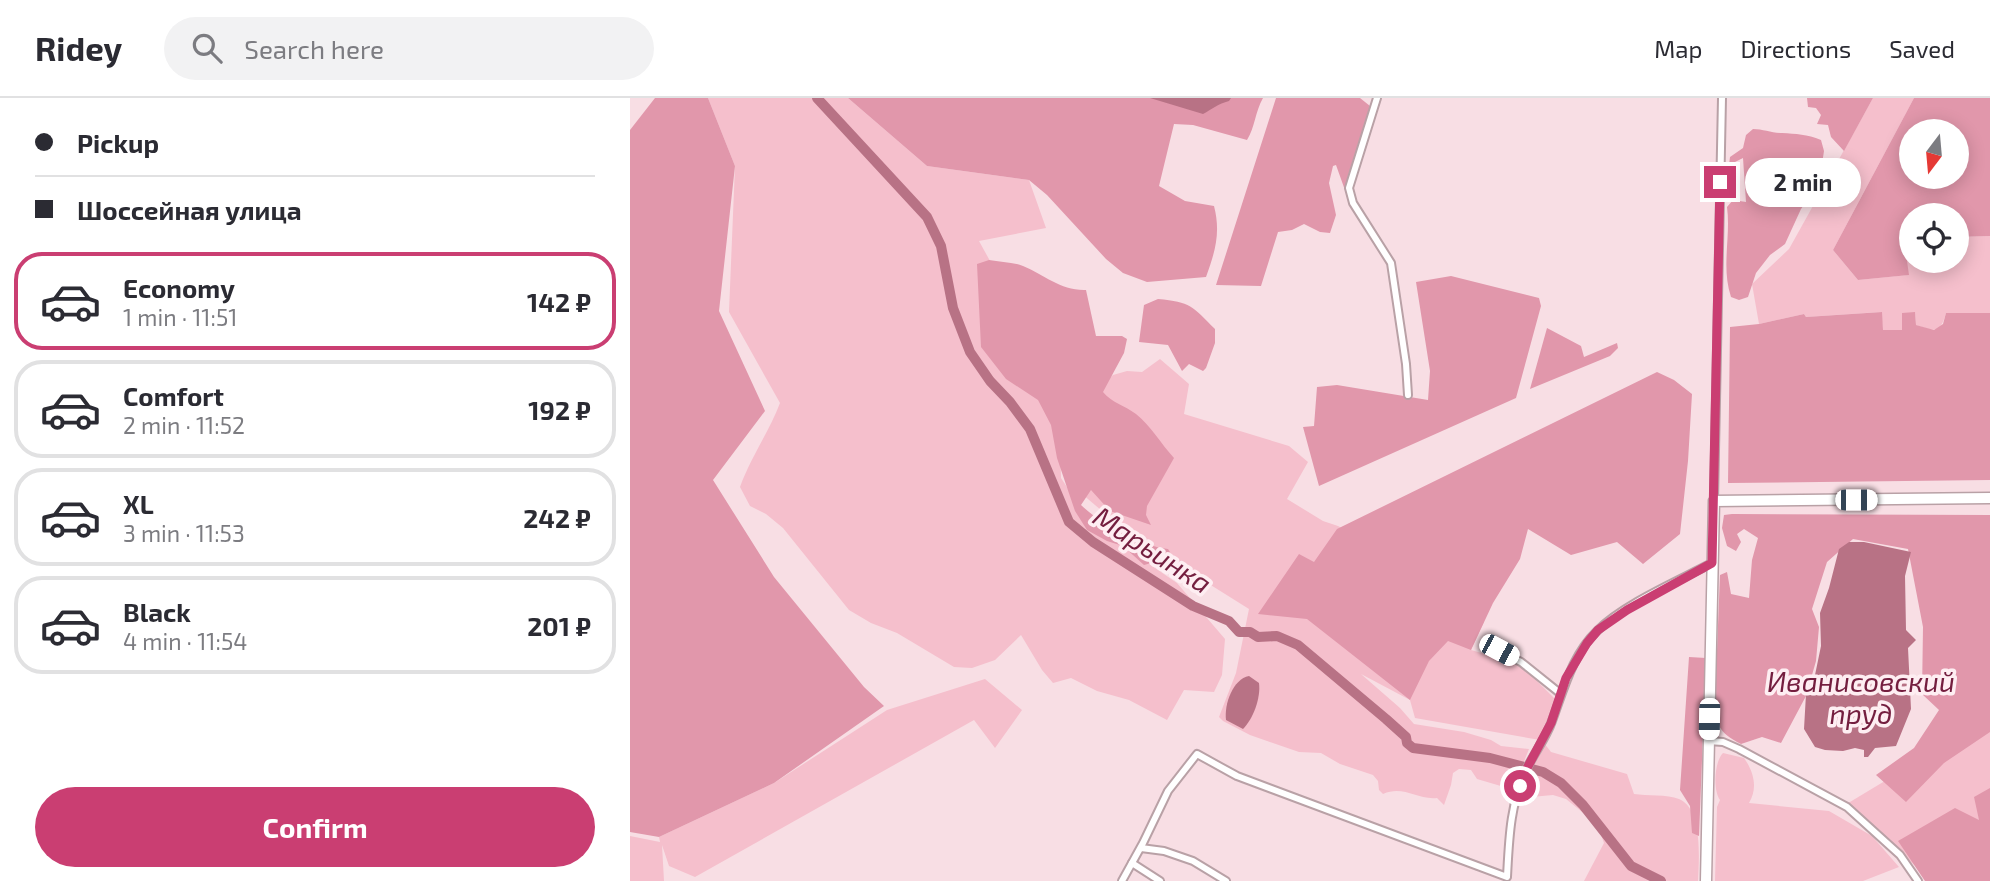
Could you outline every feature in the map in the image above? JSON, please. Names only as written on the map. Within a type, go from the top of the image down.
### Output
[{"type":"highway","points":[[1706,881],[1714,501],[1990,498]]},
{"type":"street","points":[[1377,98],[1349,188],[1353,203],[1391,263],[1408,395]]},
{"type":"street","points":[[1714,501],[1722,98]]},
{"type":"street","points":[[1122,881],[1168,791],[1197,754],[1237,776],[1507,879],[1509,823],[1527,767],[1551,723],[1576,659],[1598,630],[1627,610],[1712,563]]},
{"type":"street","points":[[1493,648],[1521,662],[1561,694]]},
{"type":"street","points":[[1708,741],[1723,742],[1739,749],[1847,807],[1900,855],[1918,881]]},
{"type":"street","points":[[1141,848],[1164,851],[1184,858],[1226,881]]},
{"type":"street","points":[[1132,863],[1160,881]]},
{"type":"shaded area","points":[[655,98],[708,98],[735,166],[719,311],[765,411],[713,480],[774,577],[864,687],[884,706],[774,783],[659,837],[630,832],[630,130]]},
{"type":"shaded area","points":[[708,98],[848,98],[927,166],[1029,180],[1046,228],[979,241],[1011,299],[1059,409],[1061,478],[1091,524],[1177,583],[1225,639],[1222,675],[1214,692],[1184,690],[1167,720],[1129,700],[1097,691],[1071,678],[1053,683],[1021,635],[995,660],[972,668],[954,667],[897,633],[871,623],[849,610],[783,528],[766,514],[750,506],[740,487],[780,403],[729,312],[735,166]]},
{"type":"shaded area","points":[[848,98],[1263,98],[1247,140],[1193,125],[1174,124],[1159,186],[1185,201],[1214,206],[1216,242],[1206,277],[1147,282],[1123,273],[1106,259],[1047,195],[1029,180],[927,166]]},
{"type":"shaded area","points":[[1276,98],[1360,98],[1370,106],[1346,193],[1336,165],[1333,166],[1329,183],[1336,215],[1330,233],[1320,232],[1304,224],[1292,230],[1278,232],[1261,286],[1216,285]]},
{"type":"shaded area","points":[[1807,98],[1873,98],[1844,151],[1831,137],[1828,125],[1817,124],[1821,115],[1816,108],[1808,107]]},
{"type":"shaded area","points":[[1873,98],[1914,98],[1903,119],[1899,119],[1899,126],[1833,250],[1858,280],[1908,273],[1969,273],[1969,237],[1990,236],[1990,313],[1946,313],[1936,330],[1916,325],[1915,313],[1902,330],[1883,330],[1881,312],[1806,317],[1804,314],[1759,324],[1752,284],[1789,249]]},
{"type":"shaded area","points":[[1914,98],[1990,98],[1990,236],[1969,237],[1969,203],[1899,203],[1899,273],[1909,275],[1858,280],[1833,250],[1899,126],[1899,189],[1969,189],[1969,119],[1903,119]]},
{"type":"shaded area","points":[[1753,129],[1816,138],[1821,140],[1824,151],[1812,194],[1801,209],[1785,244],[1770,255],[1756,273],[1748,297],[1739,300],[1731,297],[1728,286],[1727,207],[1733,200],[1746,202],[1743,158],[1729,165],[1730,157],[1743,148],[1746,135]]},
{"type":"shaded area","points":[[989,260],[1019,265],[1069,288],[1086,290],[1096,336],[1122,336],[1127,339],[1124,353],[1103,392],[1141,419],[1174,458],[1147,506],[1146,515],[1151,525],[1110,511],[1091,490],[1081,505],[1122,533],[1146,544],[1168,549],[1170,552],[1155,562],[1144,565],[1123,546],[1087,530],[1075,511],[1057,458],[1051,425],[1038,400],[1006,379],[981,347],[977,264]]},
{"type":"shaded area","points":[[1451,276],[1539,298],[1541,306],[1516,398],[1319,486],[1303,427],[1314,426],[1317,387],[1337,385],[1428,400],[1430,371],[1416,282]]},
{"type":"shaded area","points":[[1158,299],[1190,306],[1215,329],[1215,343],[1203,371],[1189,364],[1182,371],[1168,345],[1139,342],[1144,305]]},
{"type":"shaded area","points":[[1882,312],[1883,330],[1902,330],[1902,313],[1915,312],[1916,325],[1934,330],[1943,324],[1946,313],[1990,313],[1990,480],[1728,483],[1730,327],[1804,314],[1806,317]]},
{"type":"shaded area","points":[[1547,328],[1581,346],[1584,357],[1617,343],[1618,348],[1610,356],[1530,389]]},
{"type":"shaded area","points":[[1160,359],[1189,384],[1184,414],[1289,446],[1308,462],[1287,499],[1323,521],[1338,526],[1416,568],[1484,622],[1471,650],[1520,664],[1556,700],[1540,740],[1415,718],[1410,700],[1361,674],[1414,724],[1464,732],[1501,746],[1529,749],[1511,794],[1511,789],[1477,779],[1471,770],[1459,769],[1453,773],[1444,805],[1437,798],[1404,792],[1383,794],[1373,775],[1340,764],[1321,753],[1299,752],[1250,735],[1219,717],[1236,673],[1249,609],[1107,520],[1108,516],[1069,483],[1082,402],[1113,375],[1127,371],[1142,372]]},
{"type":"shaded area","points":[[1657,372],[1674,380],[1692,394],[1688,461],[1680,534],[1643,564],[1617,542],[1571,555],[1528,529],[1520,559],[1493,603],[1471,650],[1448,641],[1429,661],[1410,700],[1307,619],[1258,614],[1299,554],[1314,562],[1337,529]]},
{"type":"shaded area","points":[[1724,515],[1990,515],[1990,732],[1944,763],[1906,802],[1876,775],[1914,748],[1939,710],[1922,694],[1923,627],[1908,549],[1853,539],[1827,562],[1812,609],[1819,627],[1816,661],[1806,696],[1781,743],[1762,737],[1741,744],[1723,732],[1718,723],[1715,701],[1720,575],[1727,572],[1731,594],[1749,598],[1752,560],[1758,538],[1744,529],[1737,534],[1741,542],[1736,551],[1727,546],[1722,528]]},
{"type":"shaded area","points":[[1689,657],[1706,658],[1699,836],[1692,833],[1690,806],[1680,790]]},
{"type":"shaded area","points":[[1990,672],[1990,841],[1920,870],[1845,805],[1923,758]]},
{"type":"shaded area","points":[[985,679],[1022,710],[995,748],[974,720],[695,877],[669,866],[662,845],[664,881],[630,881],[630,836],[660,842],[659,837],[774,783],[887,710]]},
{"type":"shaded area","points":[[1544,743],[1551,752],[1627,774],[1634,794],[1674,797],[1687,804],[1698,836],[1698,881],[1584,881],[1604,843],[1597,824],[1566,799],[1553,795],[1531,797],[1522,789]]},
{"type":"shaded area","points":[[1723,753],[1744,758],[1747,763],[1754,786],[1749,803],[1829,811],[1872,836],[1899,867],[1863,881],[1715,881],[1717,807],[1720,800],[1716,790],[1716,776]]},
{"type":"shaded area","points":[[1990,788],[1990,881],[1925,881],[1898,841],[1955,808],[1979,820],[1974,797]]},
{"type":"water","points":[[1150,98],[1231,98],[1203,114]]},
{"type":"water","name":"Иванисовский пруд","points":[[1849,542],[1864,542],[1911,552],[1905,576],[1906,630],[1916,640],[1908,648],[1911,709],[1896,746],[1875,748],[1868,757],[1864,757],[1864,750],[1855,748],[1843,751],[1815,747],[1804,729],[1806,694],[1815,675],[1821,646],[1820,613],[1839,549]]},
{"type":"water","points":[[1249,676],[1259,683],[1259,695],[1253,714],[1243,729],[1226,720],[1226,707],[1234,687]]},
{"type":"waterway","name":"Марьинка","points":[[817,98],[927,217],[941,246],[953,308],[970,352],[1030,429],[1069,522],[1093,542],[1193,606],[1229,621],[1239,632],[1250,632],[1258,637],[1277,636],[1298,645],[1386,719],[1406,737],[1407,743],[1413,748],[1490,758],[1543,772],[1561,783],[1583,805],[1631,866],[1661,881]]},
{"type":"route","points":[[1520,786],[1551,723],[1566,678],[1576,659],[1598,630],[1627,610],[1712,563],[1720,182]]}]
